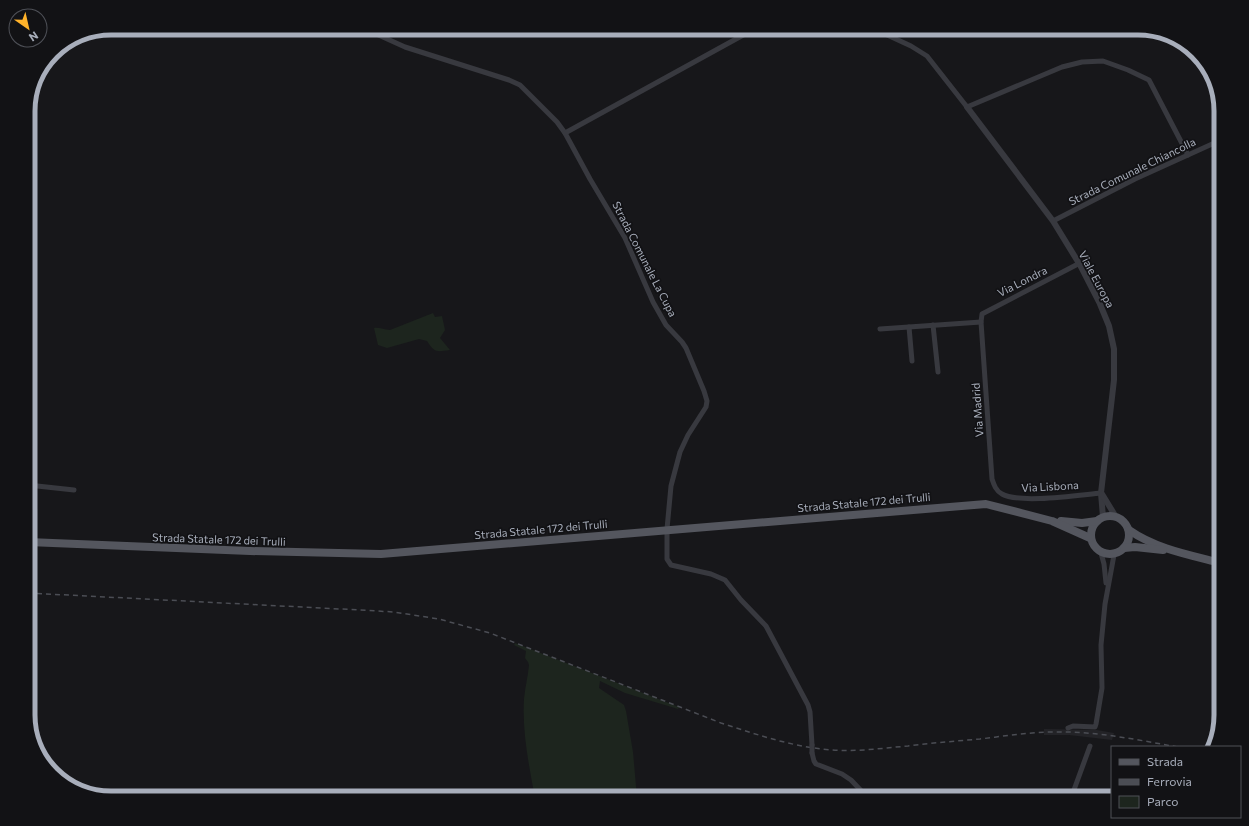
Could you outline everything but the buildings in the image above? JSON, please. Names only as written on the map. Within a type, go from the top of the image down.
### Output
[{"type":"main road","name":"Strada Statale 172 dei Trulli","points":[[35,542],[250,551],[381,554],[667,529],[986,504],[1052,521],[1090,538]]},
{"type":"main road","points":[[1109,516],[1116,516],[1122,519],[1126,524],[1130,536],[1128,543],[1120,552],[1114,555],[1107,555],[1101,553],[1092,544],[1090,538],[1093,526],[1100,519],[1109,516]]},
{"type":"main road","name":"Strada Statale 172 dei Trulli","points":[[1052,521],[1082,523],[1100,519]]},
{"type":"main road","points":[[1129,530],[1146,541],[1175,551],[1214,561]]},
{"type":"main road","points":[[1124,548],[1135,547],[1175,551]]},
{"type":"street","name":"Strada Comunale La Cupa","points":[[378,35],[405,47],[509,80],[520,85],[557,122],[565,133],[625,238],[653,302],[666,325],[686,348],[707,401],[706,407],[688,435],[678,460],[671,486],[667,529],[667,559],[671,565],[711,574],[725,580],[741,600],[766,626],[808,705],[810,712],[812,753],[814,761],[816,764],[842,774],[851,780],[861,791]]},
{"type":"street","points":[[565,133],[743,35]]},
{"type":"street","points":[[887,35],[911,46],[927,56],[967,107],[1062,67],[1082,62],[1103,61],[1128,70],[1149,80],[1188,155]]},
{"type":"street","name":"Viale Europa","points":[[967,107],[1053,221],[1100,304],[1109,326],[1114,348],[1114,380],[1101,493],[1100,519]]},
{"type":"street","name":"Strada Comunale Chiancolla","points":[[1053,221],[1135,179],[1214,143]]},
{"type":"street","name":"Via Londra","points":[[981,322],[982,314],[1078,264]]},
{"type":"street","points":[[880,328],[981,322]]},
{"type":"street","name":"Via Madrid","points":[[981,322],[992,479],[994,485],[1002,494]]},
{"type":"street","points":[[934,325],[938,372]]},
{"type":"street","points":[[909,327],[912,361]]},
{"type":"street","points":[[35,486],[74,490]]},
{"type":"street","points":[[1101,493],[1116,516]]},
{"type":"street","name":"Via Lisbona","points":[[1002,494],[1012,498],[1024,499],[1101,493]]},
{"type":"street","points":[[1101,553],[1104,564],[1106,592]]},
{"type":"street","points":[[1068,728],[1072,726],[1095,727],[1096,724],[1102,688],[1101,645],[1106,592],[1114,555]]},
{"type":"street","points":[[1074,791],[1090,746]]},
{"type":"shaded area","points":[[1044,729],[1097,730],[1114,733],[1112,740],[1069,735],[1044,735]]},
{"type":"green space","points":[[433,313],[435,317],[442,316],[445,330],[440,338],[450,350],[436,351],[427,341],[419,339],[387,348],[378,345],[374,328],[390,330]]},
{"type":"green space","points":[[515,643],[679,707],[678,709],[625,693],[600,681],[599,688],[624,705],[626,711],[633,752],[636,791],[534,791],[526,749],[524,724],[524,699],[529,665],[525,658],[526,651],[514,645]]},
{"type":"railway","points":[[35,593],[394,612],[439,619],[490,633],[721,723],[776,740],[832,750],[870,750],[1027,733],[1055,732],[1101,734],[1172,746]]}]
